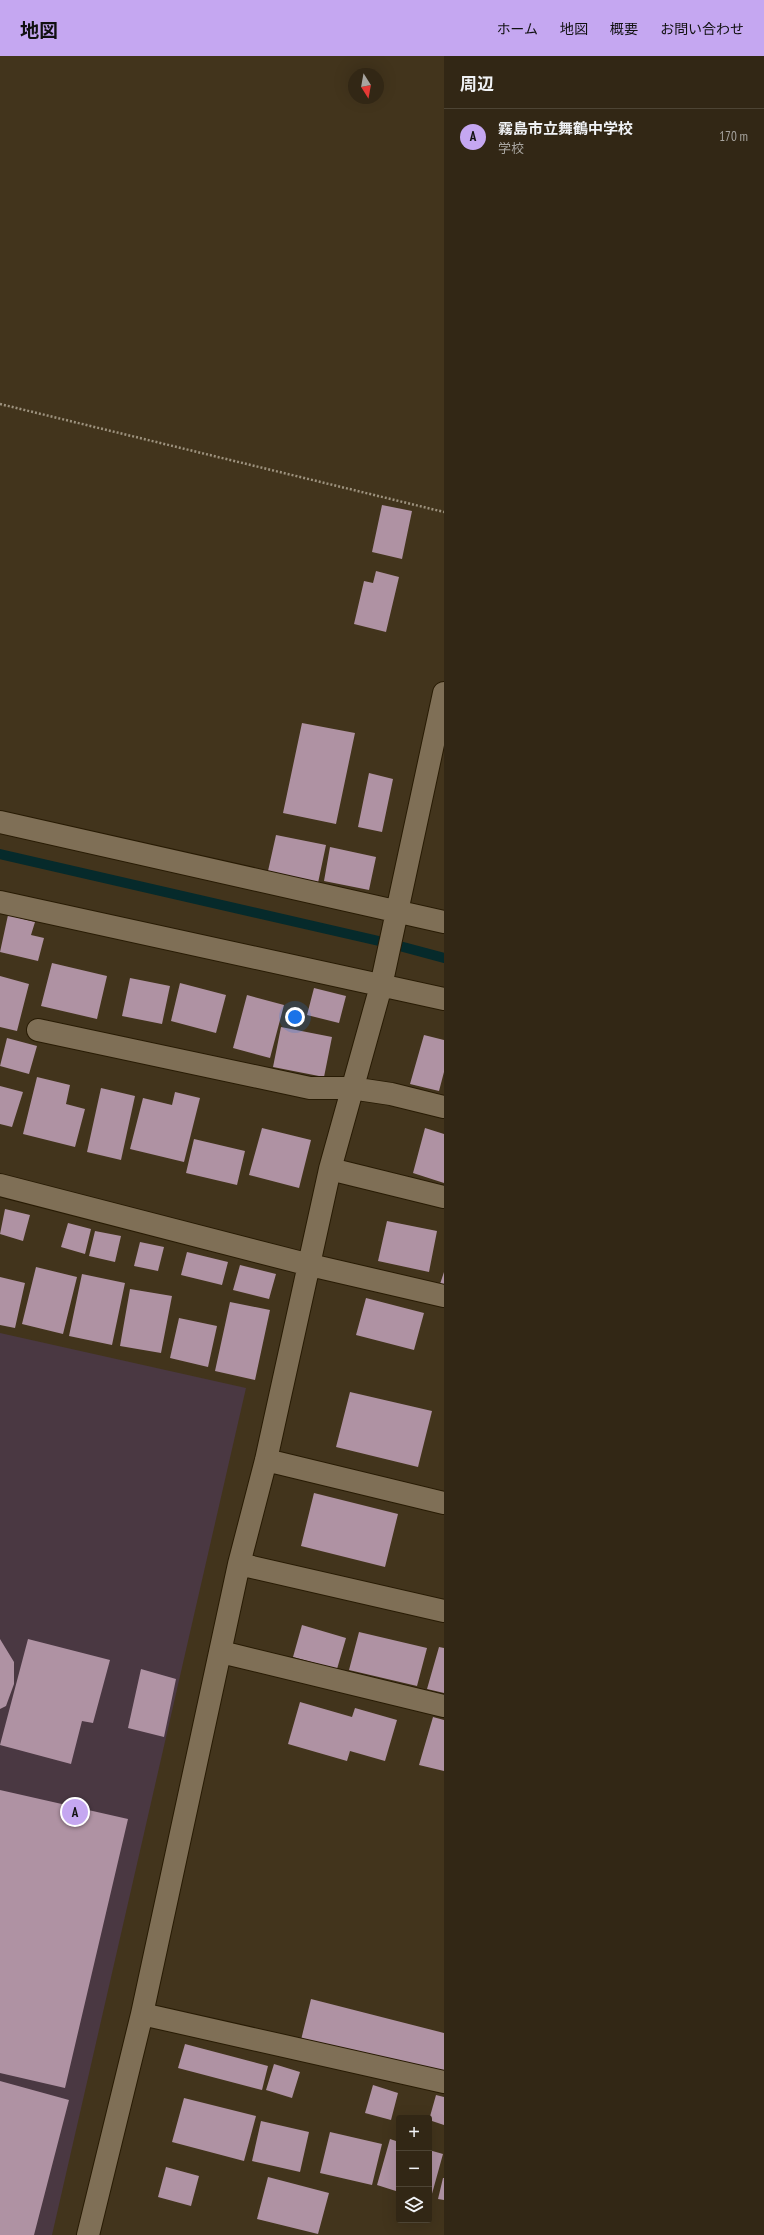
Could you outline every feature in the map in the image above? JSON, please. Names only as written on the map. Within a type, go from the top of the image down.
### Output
[{"type":"street","points":[[88,2235],[142,2014],[239,1564],[266,1460],[330,1169],[351,1088],[382,981],[395,918],[441,722],[444,693]]},
{"type":"street","points":[[0,822],[395,918],[444,922]]},
{"type":"street","points":[[0,902],[382,981],[444,999]]},
{"type":"street","points":[[38,1030],[310,1088],[351,1088],[391,1094],[444,1107]]},
{"type":"street","points":[[330,1169],[444,1197]]},
{"type":"street","points":[[0,1185],[310,1265],[444,1296]]},
{"type":"street","points":[[266,1460],[444,1503]]},
{"type":"street","points":[[239,1564],[444,1611]]},
{"type":"street","points":[[220,1652],[444,1706]]},
{"type":"street","points":[[142,2014],[444,2082]]},
{"type":"path","points":[[0,404],[444,512]]},
{"type":"shaded area","points":[[0,1333],[246,1388],[52,2235],[0,2235]]},
{"type":"building","points":[[382,505],[412,511],[402,559],[372,552]]},
{"type":"building","points":[[376,571],[399,577],[386,632],[354,624],[364,581],[373,583]]},
{"type":"building","points":[[302,723],[355,733],[336,824],[283,813]]},
{"type":"building","points":[[369,773],[393,779],[382,832],[358,827]]},
{"type":"building","points":[[276,835],[326,845],[318,883],[268,871]]},
{"type":"building","points":[[330,847],[376,857],[369,890],[324,881]]},
{"type":"building","points":[[8,915],[35,922],[31,935],[44,938],[38,961],[0,952]]},
{"type":"building","points":[[52,963],[107,976],[97,1019],[41,1006]]},
{"type":"building","points":[[0,976],[29,984],[17,1031],[0,1027]]},
{"type":"building","points":[[130,978],[170,986],[162,1024],[122,1016]]},
{"type":"building","points":[[180,983],[226,995],[216,1033],[171,1021]]},
{"type":"building","points":[[314,988],[346,996],[339,1023],[307,1015]]},
{"type":"building","points":[[247,995],[284,1005],[270,1058],[233,1048]]},
{"type":"building","points":[[281,1027],[332,1037],[324,1077],[273,1067]]},
{"type":"building","points":[[424,1035],[444,1040],[444,1072],[439,1091],[410,1084]]},
{"type":"building","points":[[7,1038],[37,1046],[29,1074],[0,1066]]},
{"type":"building","points":[[37,1077],[70,1085],[66,1104],[85,1109],[75,1147],[23,1134]]},
{"type":"building","points":[[0,1086],[23,1092],[12,1127],[0,1124]]},
{"type":"building","points":[[101,1088],[135,1096],[121,1160],[87,1152]]},
{"type":"building","points":[[175,1092],[200,1098],[184,1162],[130,1149],[143,1098],[172,1105]]},
{"type":"building","points":[[262,1128],[311,1140],[299,1188],[249,1175]]},
{"type":"building","points":[[425,1128],[444,1134],[444,1183],[413,1173]]},
{"type":"building","points":[[194,1139],[245,1151],[237,1185],[186,1173]]},
{"type":"building","points":[[5,1209],[30,1215],[23,1241],[0,1234]]},
{"type":"building","points":[[387,1221],[437,1231],[429,1272],[378,1261]]},
{"type":"building","points":[[68,1223],[91,1229],[85,1254],[61,1247]]},
{"type":"building","points":[[95,1231],[121,1236],[115,1262],[89,1256]]},
{"type":"building","points":[[140,1242],[164,1247],[158,1271],[134,1266]]},
{"type":"building","points":[[187,1252],[228,1262],[222,1285],[181,1275]]},
{"type":"building","points":[[240,1265],[276,1274],[269,1299],[233,1290]]},
{"type":"building","points":[[36,1267],[77,1277],[63,1334],[22,1324]]},
{"type":"building","points":[[444,1272],[444,1286],[440,1284]]},
{"type":"building","points":[[82,1274],[125,1283],[112,1345],[69,1336]]},
{"type":"building","points":[[0,1277],[25,1283],[15,1328],[0,1325]]},
{"type":"building","points":[[130,1289],[172,1296],[161,1353],[120,1346]]},
{"type":"building","points":[[366,1298],[424,1313],[414,1350],[356,1335]]},
{"type":"building","points":[[230,1302],[270,1310],[255,1380],[215,1371]]},
{"type":"building","points":[[179,1318],[217,1326],[208,1367],[170,1358]]},
{"type":"building","points":[[350,1392],[432,1411],[418,1467],[336,1447]]},
{"type":"building","points":[[314,1493],[398,1514],[385,1567],[301,1546]]},
{"type":"building","points":[[302,1625],[346,1638],[337,1669],[293,1657]]},
{"type":"building","points":[[359,1632],[427,1648],[417,1686],[349,1670]]},
{"type":"building","points":[[0,1639],[14,1662],[14,1684],[6,1706],[0,1709]]},
{"type":"building","points":[[28,1639],[110,1660],[93,1723],[82,1721],[71,1764],[0,1745]]},
{"type":"building","points":[[439,1647],[444,1648],[444,1693],[427,1689]]},
{"type":"building","points":[[141,1669],[176,1679],[164,1737],[128,1728]]},
{"type":"building","points":[[300,1702],[352,1717],[355,1708],[397,1720],[385,1761],[350,1751],[347,1761],[288,1744]]},
{"type":"building","points":[[433,1717],[444,1720],[444,1771],[419,1765]]},
{"type":"building","points":[[0,1790],[128,1819],[65,2088],[0,2073]]},
{"type":"building","points":[[311,1999],[444,2033],[444,2077],[301,2040]]},
{"type":"building","points":[[185,2044],[268,2066],[262,2090],[178,2068]]},
{"type":"building","points":[[274,2064],[300,2072],[292,2098],[266,2090]]},
{"type":"building","points":[[0,2081],[69,2100],[34,2235],[0,2235]]},
{"type":"building","points":[[373,2085],[398,2093],[391,2120],[365,2113]]},
{"type":"building","points":[[436,2095],[444,2097],[444,2125],[432,2121],[432,2115],[430,2115]]},
{"type":"building","points":[[184,2098],[256,2116],[244,2161],[172,2142]]},
{"type":"building","points":[[261,2121],[309,2132],[300,2172],[252,2161]]},
{"type":"building","points":[[330,2132],[382,2144],[372,2185],[320,2173]]},
{"type":"building","points":[[390,2139],[396,2141],[396,2191],[377,2185]]},
{"type":"building","points":[[432,2151],[443,2154],[432,2194]]},
{"type":"building","points":[[166,2167],[199,2176],[191,2206],[158,2197]]},
{"type":"building","points":[[268,2177],[329,2193],[318,2234],[257,2219]]},
{"type":"building","points":[[444,2178],[444,2200],[438,2199]]},
{"type":"waterway","points":[[0,854],[392,944],[444,958]]},
{"type":"place","name":"霧島市立舞鶴中学校","points":[[75,1812]]}]
